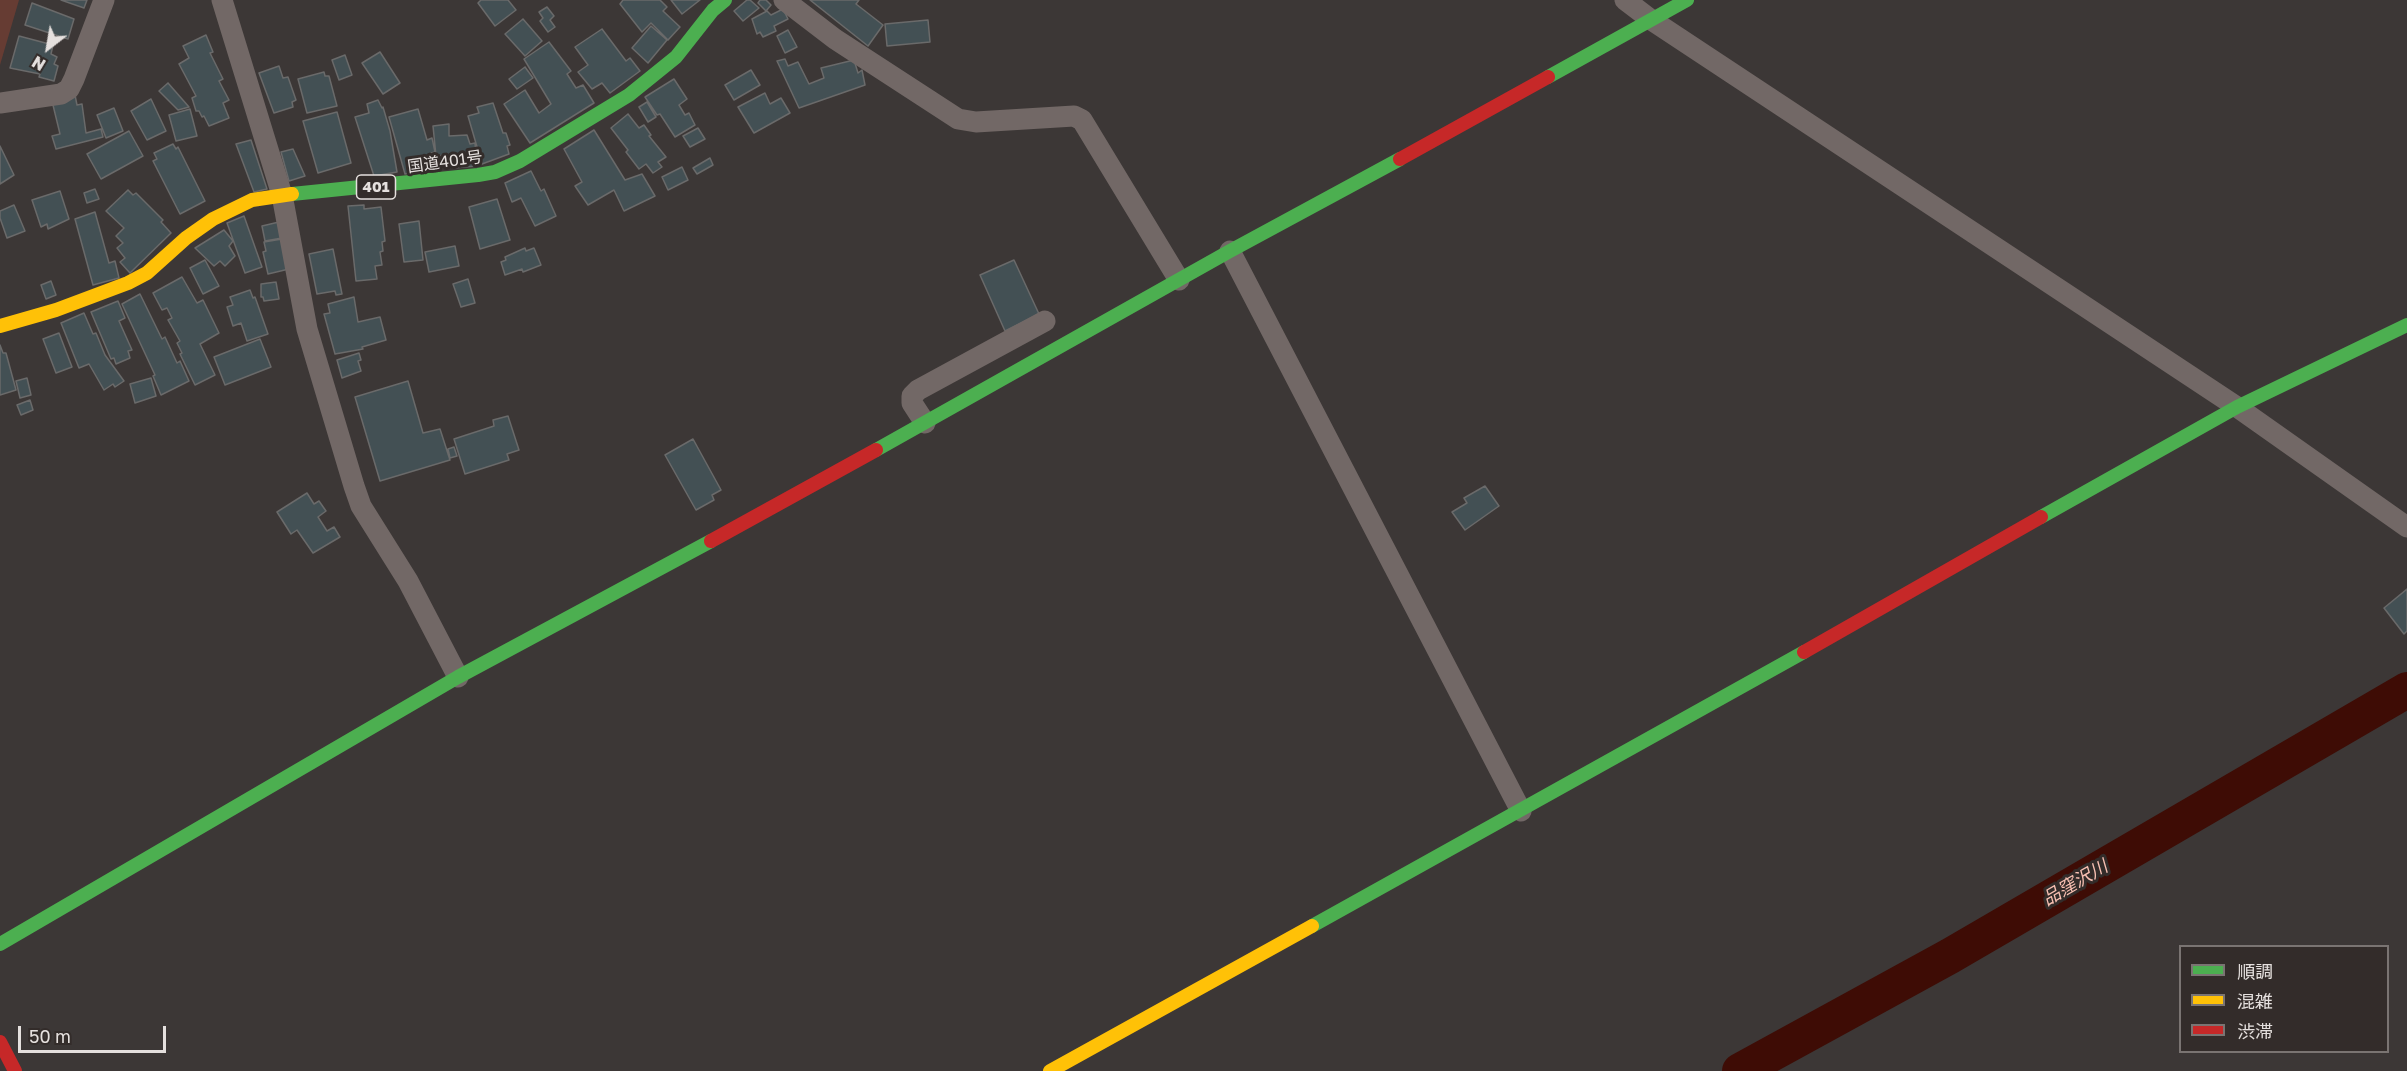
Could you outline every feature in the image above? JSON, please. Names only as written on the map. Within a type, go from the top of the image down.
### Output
[{"type":"main road","name":"国道401号","points":[[0,326],[56,310],[128,283],[147,273],[186,238],[213,219],[252,200],[478,175],[495,172],[520,161],[630,95],[676,57],[713,10],[725,0]]},
{"type":"main road","points":[[0,944],[458,677],[803,491],[1230,251],[1456,129],[1687,0]]},
{"type":"main road","points":[[1050,1071],[1521,811],[2237,407],[2407,325]]},
{"type":"main road","points":[[0,1042],[15,1071]]},
{"type":"street","points":[[0,103],[61,94],[69,89],[104,0]]},
{"type":"street","points":[[222,0],[282,195],[307,329],[361,506],[408,581],[458,677]]},
{"type":"street","points":[[784,0],[835,39],[958,119],[976,122],[1074,116],[1082,120],[1179,280]]},
{"type":"street","points":[[1624,0],[2237,407],[2407,526]]},
{"type":"street","points":[[1230,251],[1521,811]]},
{"type":"street","points":[[925,423],[912,403],[912,396],[918,390],[1045,321]]},
{"type":"shaded area","points":[[0,0],[19,0],[0,65]]},
{"type":"building","points":[[61,0],[87,0],[84,8]]},
{"type":"building","points":[[481,0],[508,0],[516,10],[495,26],[478,3]]},
{"type":"building","points":[[623,0],[660,0],[667,7],[663,11],[680,27],[668,40],[651,23],[642,32],[620,4]]},
{"type":"building","points":[[671,0],[700,0],[682,14]]},
{"type":"building","points":[[747,0],[759,8],[743,21],[734,11]]},
{"type":"building","points":[[760,0],[766,0],[771,5],[766,11],[758,3]]},
{"type":"building","points":[[810,0],[859,0],[856,4],[883,25],[868,46]]},
{"type":"building","points":[[32,3],[74,19],[68,39],[25,25]]},
{"type":"building","points":[[547,7],[554,16],[550,20],[555,27],[548,32],[540,21],[543,18],[539,12]]},
{"type":"building","points":[[783,9],[788,19],[774,26],[776,31],[763,37],[760,32],[757,34],[752,19],[767,11],[771,15]]},
{"type":"building","points":[[523,19],[542,41],[525,56],[505,34]]},
{"type":"building","points":[[928,20],[930,42],[887,46],[885,24]]},
{"type":"building","points":[[651,26],[667,40],[648,63],[632,48]]},
{"type":"building","points":[[602,29],[626,61],[630,58],[640,71],[610,93],[602,83],[592,89],[578,72],[588,65],[575,47]]},
{"type":"building","points":[[788,30],[797,47],[785,53],[777,36]]},
{"type":"building","points":[[206,35],[213,52],[210,53],[223,79],[219,81],[229,100],[223,103],[229,118],[209,126],[204,116],[202,117],[199,111],[196,111],[192,98],[196,96],[179,64],[189,58],[183,46]]},
{"type":"building","points":[[19,36],[53,45],[51,54],[57,57],[54,64],[58,66],[54,81],[39,77],[40,74],[10,68]]},
{"type":"building","points":[[549,42],[571,71],[567,74],[576,88],[583,85],[594,103],[530,143],[504,104],[525,90],[539,113],[551,104],[524,59]]},
{"type":"building","points":[[380,52],[400,83],[383,94],[362,63]]},
{"type":"building","points":[[345,55],[352,75],[339,80],[332,60]]},
{"type":"building","points":[[785,59],[788,66],[798,62],[809,84],[824,78],[821,68],[854,60],[858,73],[862,70],[865,85],[799,108],[777,61]]},
{"type":"building","points":[[279,66],[283,78],[288,77],[296,100],[292,102],[293,107],[274,113],[259,73]]},
{"type":"building","points":[[525,67],[533,78],[517,89],[509,79]]},
{"type":"building","points":[[751,70],[760,85],[734,100],[725,85]]},
{"type":"building","points":[[324,72],[325,76],[329,76],[337,106],[307,113],[298,79]]},
{"type":"building","points":[[674,79],[687,99],[679,105],[685,115],[689,113],[695,125],[675,137],[645,97]]},
{"type":"building","points":[[168,83],[189,107],[178,110],[159,91]]},
{"type":"building","points":[[765,93],[770,104],[781,98],[790,113],[754,133],[738,107]]},
{"type":"building","points":[[75,95],[77,105],[82,104],[86,133],[101,129],[103,137],[56,149],[52,136],[60,134],[52,101]]},
{"type":"building","points":[[151,99],[166,131],[147,140],[131,111]]},
{"type":"building","points":[[378,100],[383,107],[390,131],[397,172],[374,176],[355,117],[369,113],[367,104]]},
{"type":"building","points":[[647,102],[656,117],[648,122],[639,107]]},
{"type":"building","points":[[493,103],[503,133],[506,133],[510,145],[507,146],[509,154],[482,164],[468,116],[479,113],[477,107]]},
{"type":"building","points":[[114,108],[123,131],[106,138],[97,115]]},
{"type":"building","points":[[190,109],[197,136],[176,141],[169,115]]},
{"type":"building","points":[[418,109],[427,140],[432,138],[435,152],[431,153],[434,167],[405,174],[389,117]]},
{"type":"building","points":[[337,112],[351,163],[318,173],[303,121]]},
{"type":"building","points":[[628,114],[639,128],[644,125],[651,135],[649,136],[666,157],[658,162],[662,167],[653,173],[646,164],[639,169],[611,128]]},
{"type":"building","points":[[449,124],[449,136],[467,135],[470,144],[475,143],[477,166],[453,168],[449,155],[436,156],[433,126]]},
{"type":"building","points":[[698,128],[705,139],[690,147],[683,136]]},
{"type":"building","points":[[594,130],[625,180],[642,174],[655,196],[624,211],[614,190],[588,205],[575,186],[582,182],[564,149]]},
{"type":"building","points":[[129,131],[143,156],[101,179],[87,154]]},
{"type":"building","points":[[251,140],[267,189],[254,192],[236,144]]},
{"type":"building","points":[[173,144],[176,149],[178,147],[205,201],[180,214],[153,161],[157,159],[154,153]]},
{"type":"building","points":[[0,146],[14,175],[0,184]]},
{"type":"building","points":[[293,149],[305,176],[289,181],[281,152]]},
{"type":"building","points":[[710,158],[713,165],[697,174],[693,168]]},
{"type":"building","points":[[682,167],[688,180],[668,190],[662,177]]},
{"type":"building","points":[[531,171],[541,191],[544,189],[556,216],[535,226],[521,198],[512,202],[505,183]]},
{"type":"building","points":[[95,189],[99,199],[87,203],[84,193]]},
{"type":"building","points":[[128,190],[133,195],[136,193],[163,220],[161,222],[171,233],[130,273],[120,262],[125,258],[117,248],[123,243],[116,236],[124,228],[106,211]]},
{"type":"building","points":[[60,191],[69,219],[48,229],[47,224],[41,227],[32,200]]},
{"type":"building","points":[[497,199],[510,240],[480,249],[469,207]]},
{"type":"building","points":[[14,205],[25,231],[7,238],[0,211]]},
{"type":"building","points":[[364,205],[364,209],[381,207],[385,241],[382,242],[383,251],[380,252],[382,265],[375,266],[377,279],[356,281],[348,206]]},
{"type":"building","points":[[95,212],[109,263],[115,261],[119,278],[93,285],[75,219]]},
{"type":"building","points":[[244,216],[262,267],[245,273],[227,223]]},
{"type":"building","points":[[419,221],[423,260],[404,262],[399,224]]},
{"type":"building","points":[[279,222],[282,238],[265,241],[262,226]]},
{"type":"building","points":[[224,230],[233,241],[229,246],[235,256],[225,266],[220,261],[214,266],[195,248]]},
{"type":"building","points":[[282,239],[289,269],[268,274],[263,252],[266,251],[264,242]]},
{"type":"building","points":[[455,246],[459,266],[429,272],[425,252]]},
{"type":"building","points":[[525,248],[526,251],[534,248],[541,265],[523,272],[522,269],[505,275],[501,262],[506,260],[505,257]]},
{"type":"building","points":[[333,249],[342,294],[336,295],[335,291],[317,294],[309,254]]},
{"type":"building","points":[[205,260],[219,286],[203,294],[190,268]]},
{"type":"building","points":[[1014,260],[1039,314],[1005,331],[980,275]]},
{"type":"building","points":[[182,277],[197,303],[203,300],[219,333],[200,344],[215,375],[195,385],[180,354],[182,353],[177,343],[180,341],[168,320],[172,318],[167,308],[162,310],[153,293]]},
{"type":"building","points":[[468,279],[475,303],[461,307],[453,284]]},
{"type":"building","points":[[51,281],[56,295],[46,299],[41,285]]},
{"type":"building","points":[[276,282],[279,299],[264,301],[261,297],[261,284]]},
{"type":"building","points":[[250,290],[253,298],[255,297],[268,334],[247,341],[241,323],[233,326],[227,307],[233,305],[230,297]]},
{"type":"building","points":[[140,294],[162,339],[165,337],[177,363],[180,361],[189,381],[161,395],[153,376],[155,375],[122,304]]},
{"type":"building","points":[[354,297],[358,322],[380,317],[386,340],[362,347],[363,349],[335,354],[324,314],[330,313],[328,304]]},
{"type":"building","points":[[118,301],[125,318],[119,321],[132,350],[128,351],[130,358],[116,364],[114,358],[111,359],[91,312]]},
{"type":"building","points":[[84,313],[105,355],[124,381],[115,387],[113,384],[104,390],[89,364],[79,368],[61,323]]},
{"type":"building","points":[[59,333],[72,367],[56,373],[43,339]]},
{"type":"building","points":[[260,339],[271,367],[225,385],[214,357]]},
{"type":"building","points":[[0,345],[3,353],[6,353],[16,390],[0,395]]},
{"type":"building","points":[[359,353],[361,360],[358,361],[361,371],[342,378],[337,360]]},
{"type":"building","points":[[27,378],[31,395],[20,398],[16,381]]},
{"type":"building","points":[[151,378],[156,396],[135,403],[130,384]]},
{"type":"building","points":[[408,381],[423,433],[440,429],[450,460],[380,481],[355,397]]},
{"type":"building","points":[[30,400],[33,410],[21,415],[17,405]]},
{"type":"building","points":[[508,416],[519,450],[507,454],[509,460],[465,474],[454,439],[494,426],[493,420]]},
{"type":"building","points":[[693,439],[721,490],[712,495],[714,500],[696,510],[665,455]]},
{"type":"building","points":[[454,447],[457,456],[450,458],[448,449]]},
{"type":"building","points":[[1485,486],[1499,506],[1465,530],[1452,512],[1467,503],[1464,498]]},
{"type":"building","points":[[307,493],[314,504],[319,501],[326,511],[318,517],[327,531],[334,527],[340,537],[313,553],[297,530],[291,534],[277,512]]},
{"type":"building","points":[[2407,589],[2407,631],[2404,634],[2384,608]]},
{"type":"waterway","name":"品窪沢川","points":[[1740,1071],[1950,956],[2407,690]]},
{"type":"traffic: fast","points":[[292,194],[478,175],[495,172],[520,161],[629,95],[676,57],[713,10],[725,0]]},
{"type":"traffic: fast","points":[[1548,77],[1687,0]]},
{"type":"traffic: fast","points":[[876,450],[1230,251],[1400,159]]},
{"type":"traffic: fast","points":[[2041,517],[2237,407],[2407,325]]},
{"type":"traffic: fast","points":[[0,944],[458,677],[711,541]]},
{"type":"traffic: fast","points":[[1312,926],[1804,652]]},
{"type":"traffic: slow","points":[[0,326],[56,310],[128,283],[147,273],[186,238],[213,219],[252,200],[292,194]]},
{"type":"traffic: slow","points":[[1050,1071],[1312,926]]},
{"type":"traffic: jam","points":[[1400,159],[1548,77]]},
{"type":"traffic: jam","points":[[711,541],[876,450]]},
{"type":"traffic: jam","points":[[1804,652],[2041,517]]},
{"type":"traffic: jam","points":[[0,1042],[15,1071]]}]
